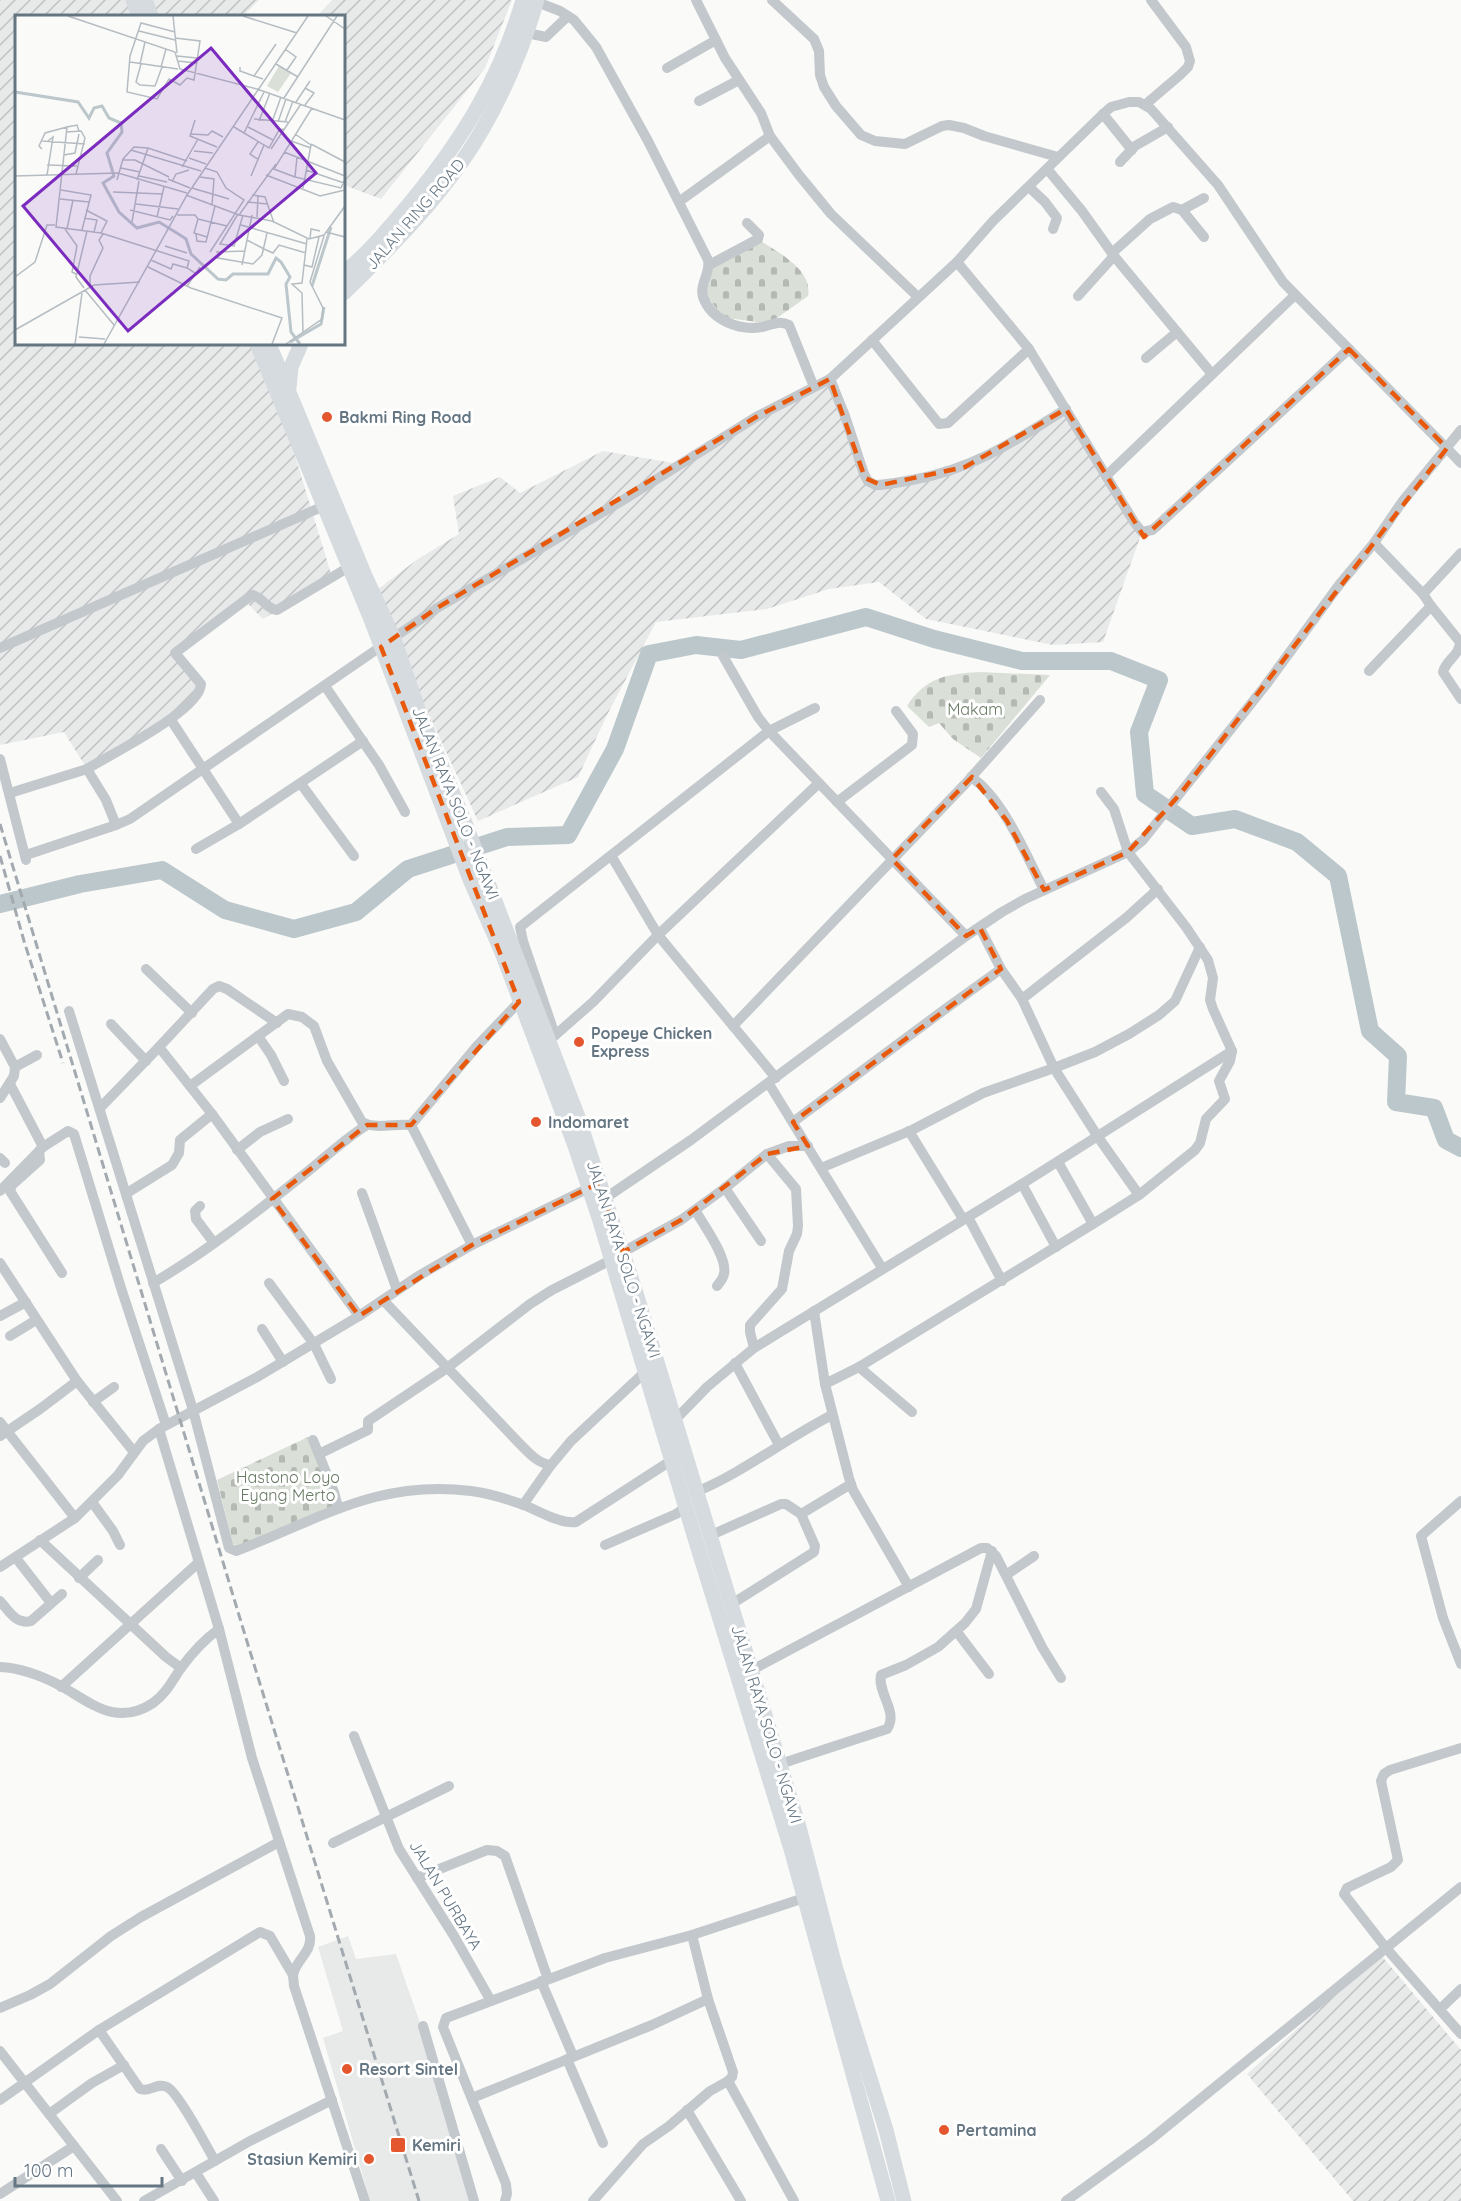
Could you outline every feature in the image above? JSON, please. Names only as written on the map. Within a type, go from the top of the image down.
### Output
[{"type":"highway","points":[[133,0],[139,15]]},
{"type":"highway","points":[[145,0],[151,15]]},
{"type":"highway","name":"JALAN RING ROAD","points":[[345,292],[415,219],[481,132],[502,92],[527,33],[532,1]]},
{"type":"highway","name":"JALAN RING ROAD","points":[[345,272],[382,236],[434,174],[465,130],[495,76],[513,31],[532,1]]},
{"type":"highway","name":"JALAN RAYA SOLO - NGAWI","points":[[267,345],[288,388],[366,578],[449,826],[501,950],[519,1002],[600,1202],[674,1421],[780,1764],[835,1966],[886,2130],[904,2201]]},
{"type":"highway","name":"JALAN RAYA SOLO - NGAWI","points":[[267,345],[266,369],[349,567],[417,706],[552,1038],[578,1117],[594,1186]]},
{"type":"highway","points":[[288,388],[291,367],[301,345]]},
{"type":"highway","name":"JALAN RAYA SOLO - NGAWI","points":[[617,1256],[645,1372],[768,1770],[888,2201]]},
{"type":"street","points":[[696,0],[716,40],[761,113],[770,136],[820,203],[918,297]]},
{"type":"street","points":[[772,0],[814,39],[819,51],[820,75],[824,87],[836,106],[861,135],[875,141],[904,144],[942,126],[949,125],[1058,157]]},
{"type":"street","points":[[1146,104],[1180,75],[1188,67],[1190,61],[1186,47],[1151,0]]},
{"type":"street","points":[[532,1],[574,20],[596,47],[680,201],[709,265],[702,292],[703,299],[725,322],[741,327],[759,327],[780,322],[789,325],[814,387]]},
{"type":"street","points":[[527,33],[546,37],[568,16]]},
{"type":"street","points":[[667,68],[716,40]]},
{"type":"street","points":[[699,101],[740,80]]},
{"type":"street","points":[[0,759],[26,857],[130,819],[437,608],[620,502],[756,417],[830,379],[957,262],[993,221],[1103,114],[1120,104],[1129,102],[1146,104],[1168,127],[1218,185],[1274,269],[1295,295],[1461,463]]},
{"type":"street","points":[[1103,114],[1132,150]]},
{"type":"street","points":[[1120,162],[1132,150],[1168,127]]},
{"type":"street","points":[[680,201],[770,136]]},
{"type":"street","points":[[1048,170],[1113,254],[1212,374]]},
{"type":"street","points":[[1029,187],[1045,202],[1057,218],[1053,229]]},
{"type":"street","points":[[1182,210],[1204,198]]},
{"type":"street","points":[[1078,296],[1113,254],[1156,215],[1173,207],[1182,210],[1204,237]]},
{"type":"street","points":[[709,265],[758,239],[759,235],[747,223]]},
{"type":"street","points":[[957,262],[1029,349],[1138,529],[1142,532],[1152,530],[1349,349]]},
{"type":"street","points":[[1106,476],[1295,295]]},
{"type":"street","points":[[1146,358],[1177,332]]},
{"type":"street","points":[[872,340],[939,424],[948,423],[1029,349]]},
{"type":"street","points":[[830,379],[864,474],[868,481],[875,485],[929,477],[965,467],[1012,443],[1066,409]]},
{"type":"street","points":[[600,1202],[691,1140],[966,936],[1012,906],[1128,852],[1143,840],[1301,639],[1402,502],[1461,430]]},
{"type":"street","points":[[0,648],[324,506]]},
{"type":"street","points":[[1374,543],[1423,594],[1460,642],[1460,649],[1445,665],[1443,672],[1461,699]]},
{"type":"street","points":[[1423,594],[1461,553]]},
{"type":"street","points":[[10,793],[87,769],[171,720],[193,701],[202,687],[199,680],[175,653],[252,595],[260,598],[273,610],[277,610],[349,567]]},
{"type":"street","points":[[1369,671],[1431,606]]},
{"type":"street","points":[[723,656],[758,717],[769,730],[966,936]]},
{"type":"street","points":[[325,686],[393,788],[405,812]]},
{"type":"street","points":[[733,1026],[971,777],[1040,700]]},
{"type":"street","points":[[815,708],[769,730],[520,928],[552,1038],[601,994],[658,935],[819,783]]},
{"type":"street","points":[[837,802],[912,745],[913,734],[896,711]]},
{"type":"street","points":[[171,720],[239,824]]},
{"type":"street","points":[[196,849],[301,784],[363,741]]},
{"type":"street","points":[[87,769],[106,800],[116,825]]},
{"type":"street","points":[[971,777],[985,789],[1008,821],[1044,890]]},
{"type":"street","points":[[301,784],[354,856]]},
{"type":"street","points":[[825,1384],[859,1367],[1002,1281],[1139,1195],[1198,1148],[1206,1119],[1226,1099],[1220,1081],[1230,1061],[1232,1051],[1210,1000],[1212,970],[1200,947],[1128,852],[1114,809],[1101,792]]},
{"type":"street","points":[[612,856],[658,935],[733,1026],[772,1081],[793,1122],[882,1268]]},
{"type":"street","points":[[1022,999],[1126,918],[1158,889]]},
{"type":"street","points":[[980,928],[1001,969],[1022,999],[1054,1068],[1098,1137],[1139,1195]]},
{"type":"street","points":[[821,1168],[909,1131],[983,1093],[1095,1052],[1129,1034],[1170,1007],[1175,1001],[1200,947]]},
{"type":"street","points":[[146,969],[192,1013]]},
{"type":"street","points":[[793,1122],[1001,969]]},
{"type":"street","points":[[100,1108],[213,989],[219,986],[227,988],[277,1023]]},
{"type":"street","points":[[411,1125],[477,1046],[519,1002]]},
{"type":"street","points":[[69,1011],[193,1410],[229,1548],[232,1551],[270,1538],[338,1507],[370,1497],[434,1489],[473,1491],[523,1505],[560,1520],[576,1522],[672,1460]]},
{"type":"street","points":[[190,1086],[288,1014],[296,1014],[314,1026],[327,1060],[357,1116],[367,1125],[411,1125]]},
{"type":"street","points":[[111,1024],[146,1061]]},
{"type":"street","points":[[258,1036],[272,1055],[284,1081]]},
{"type":"street","points":[[0,1038],[15,1067],[14,1076],[0,1098]]},
{"type":"street","points":[[159,1047],[212,1114],[359,1316]]},
{"type":"street","points":[[674,1421],[707,1387],[754,1348],[1058,1162],[1232,1051]]},
{"type":"street","points":[[15,1067],[37,1055]]},
{"type":"street","points":[[10,1084],[41,1149],[40,1160],[12,1185],[10,1191],[62,1273]]},
{"type":"street","points":[[127,1193],[172,1165],[179,1153],[180,1140],[212,1114]]},
{"type":"street","points":[[237,1150],[260,1132],[288,1119]]},
{"type":"street","points":[[153,1283],[184,1265],[214,1243],[321,1161],[338,1145],[367,1125]]},
{"type":"street","points":[[411,1125],[472,1245]]},
{"type":"street","points":[[0,1191],[41,1149],[68,1131],[74,1134],[163,1427],[252,1758],[310,1940],[310,1948],[296,1964],[293,1975],[294,1986],[365,2201]]},
{"type":"street","points":[[909,1131],[966,1218],[1002,1281]]},
{"type":"street","points":[[319,1454],[368,1430],[368,1421],[447,1368],[530,1304],[695,1210],[767,1154],[789,1146],[808,1146]]},
{"type":"street","points":[[754,1348],[750,1325],[782,1288],[789,1251],[798,1226],[796,1190],[767,1154]]},
{"type":"street","points":[[1058,1162],[1093,1224]]},
{"type":"street","points":[[1022,1184],[1056,1246]]},
{"type":"street","points":[[0,1568],[75,1518],[118,1475],[144,1441],[163,1427],[314,1344],[472,1245],[594,1186]]},
{"type":"street","points":[[725,1188],[761,1242]]},
{"type":"street","points":[[362,1193],[398,1290]]},
{"type":"street","points":[[200,1206],[195,1211],[196,1219],[214,1243]]},
{"type":"street","points":[[695,1210],[722,1260],[724,1277],[717,1286]]},
{"type":"street","points":[[0,1263],[76,1381],[134,1452]]},
{"type":"street","points":[[269,1283],[314,1344],[332,1379]]},
{"type":"street","points":[[383,1300],[536,1459],[551,1464]]},
{"type":"street","points":[[0,1316],[26,1302]]},
{"type":"street","points":[[814,1311],[825,1384],[851,1484],[909,1587]]},
{"type":"street","points":[[10,1336],[36,1320]]},
{"type":"street","points":[[262,1329],[283,1362]]},
{"type":"street","points":[[735,1363],[779,1445]]},
{"type":"street","points":[[859,1367],[912,1412]]},
{"type":"street","points":[[523,1505],[551,1464],[571,1441],[645,1372]]},
{"type":"street","points":[[75,1518],[2,1430],[40,1409],[76,1381]]},
{"type":"street","points":[[93,1402],[114,1387]]},
{"type":"street","points":[[696,1492],[734,1473],[832,1415]]},
{"type":"street","points":[[313,1440],[338,1507]]},
{"type":"street","points":[[801,1514],[851,1484]]},
{"type":"street","points":[[92,1502],[120,1545]]},
{"type":"street","points":[[709,1536],[781,1504],[786,1504],[801,1514],[815,1546],[814,1552],[730,1605]]},
{"type":"street","points":[[1459,1506],[1421,1536],[1443,1618],[1461,1664]]},
{"type":"street","points":[[605,1545],[686,1508]]},
{"type":"street","points":[[40,1540],[166,1657],[181,1668]]},
{"type":"street","points":[[750,1671],[981,1548],[992,1551],[1061,1678]]},
{"type":"street","points":[[780,1764],[887,1729],[891,1718],[881,1687],[881,1676],[922,1657],[957,1632],[976,1609],[992,1551]]},
{"type":"street","points":[[1006,1575],[1034,1556]]},
{"type":"street","points":[[16,1558],[51,1603]]},
{"type":"street","points":[[79,1578],[98,1560]]},
{"type":"street","points":[[61,1687],[198,1563]]},
{"type":"street","points":[[0,1601],[18,1621],[31,1622],[62,1594]]},
{"type":"street","points":[[0,1667],[21,1669],[61,1687],[88,1704],[130,1713],[161,1697],[181,1668],[206,1639],[219,1629]]},
{"type":"street","points":[[957,1632],[989,1674]]},
{"type":"street","name":"JALAN PURBAYA","points":[[354,1736],[399,1849],[454,1936],[491,2001]]},
{"type":"street","points":[[1461,1748],[1390,1770],[1384,1774],[1381,1781],[1398,1860],[1391,1867],[1350,1886],[1344,1894],[1386,1948],[1461,2034]]},
{"type":"street","points":[[333,1843],[449,1786]]},
{"type":"street","points":[[0,2008],[50,1984],[111,1936],[150,1911],[279,1842]]},
{"type":"street","points":[[417,1878],[487,1850],[496,1851],[505,1856],[570,2058],[603,2143]]},
{"type":"street","points":[[1066,2201],[1150,2140],[1461,1887]]},
{"type":"street","points":[[504,2201],[507,2184],[442,2024],[448,2017],[605,1958],[692,1935],[804,1898]]},
{"type":"street","points":[[0,2100],[99,2030],[260,1932],[270,1936],[293,1975]]},
{"type":"street","points":[[593,2201],[643,2144],[669,2126],[710,2091],[732,2077],[733,2072],[708,1999],[692,1935]]},
{"type":"street","points":[[1440,2009],[1461,1989]]},
{"type":"street","points":[[472,2098],[652,2025],[708,1999]]},
{"type":"street","points":[[423,2026],[474,2201]]},
{"type":"street","points":[[99,2030],[143,2091],[161,2086],[168,2087],[215,2161]]},
{"type":"street","points":[[0,2051],[117,2201]]},
{"type":"street","points":[[49,2114],[92,2083],[124,2065]]},
{"type":"street","points":[[728,2081],[794,2201]]},
{"type":"street","points":[[144,2201],[270,2130],[332,2100]]},
{"type":"street","points":[[687,2110],[741,2201]]},
{"type":"street","points":[[0,2194],[74,2146]]},
{"type":"street","points":[[161,2149],[182,2181]]},
{"type":"street","points":[[196,2173],[214,2201]]},
{"type":"street","points":[[604,2190],[610,2201]]},
{"type":"highlighted area","points":[[1349,349],[1447,448],[1181,793],[1128,852],[1044,890],[1007,821],[972,777],[892,859],[966,936],[980,928],[1001,969],[793,1122],[808,1146],[767,1154],[681,1220],[623,1252],[599,1183],[472,1245],[359,1316],[272,1199],[367,1125],[411,1125],[519,1002],[381,647],[437,608],[756,417],[830,379],[865,478],[881,485],[965,467],[1066,409],[1144,537]]},
{"type":"shaded area","points":[[0,0],[259,0],[244,15],[15,15],[15,345],[261,345],[332,577],[263,619],[243,599],[174,653],[199,680],[197,697],[87,769],[64,732],[0,745]]},
{"type":"shaded area","points":[[332,0],[512,0],[485,68],[381,199],[345,185],[345,15],[318,15]]},
{"type":"shaded area","points":[[830,379],[868,481],[905,481],[965,467],[1066,409],[1142,532],[1103,642],[1053,645],[926,619],[879,582],[829,589],[767,609],[656,622],[607,715],[578,777],[478,821],[373,593],[418,559],[459,534],[453,496],[500,477],[520,493],[603,451],[679,464]]},
{"type":"shaded area","name":"Stasiun Kemiri","points":[[348,1936],[356,1959],[396,1954],[419,2020],[471,2201],[370,2201],[323,2038],[343,2031],[318,1947]]},
{"type":"shaded area","points":[[1380,1954],[1461,2050],[1461,2201],[1353,2201],[1247,2074]]},
{"type":"green space","points":[[761,241],[800,270],[808,287],[808,296],[777,318],[764,323],[728,318],[719,312],[706,295],[712,268]]},
{"type":"green space","name":"Makam","points":[[979,672],[1050,675],[981,758],[953,739],[939,723],[929,727],[907,706],[922,689],[938,679]]},
{"type":"green space","name":"Hastono Loyo Eyang Merto","points":[[308,1437],[323,1471],[334,1506],[238,1546],[233,1544],[217,1480]]},
{"type":"waterway","points":[[0,904],[80,884],[162,870],[225,910],[294,929],[356,912],[408,869],[507,837],[568,835],[615,749],[649,654],[696,645],[741,650],[866,617],[934,639],[1022,661],[1111,661],[1159,680],[1139,732],[1145,794],[1192,826],[1235,819],[1297,842],[1338,876],[1370,1031],[1398,1056],[1396,1102],[1434,1108],[1446,1140],[1461,1148]]},
{"type":"railway","points":[[0,824],[419,2201]]},
{"type":"railway","points":[[0,856],[63,1063]]},
{"type":"place","name":"Bakmi Ring Road","points":[[327,417]]},
{"type":"place","name":"Popeye Chicken Express","points":[[579,1042]]},
{"type":"place","name":"Indomaret","points":[[536,1122]]},
{"type":"place","name":"Resort Sintel","points":[[347,2069]]},
{"type":"place","name":"Pertamina","points":[[944,2130]]},
{"type":"place","name":"Kemiri","points":[[398,2145]]},
{"type":"place","name":"Stasiun Kemiri","points":[[369,2159]]}]
